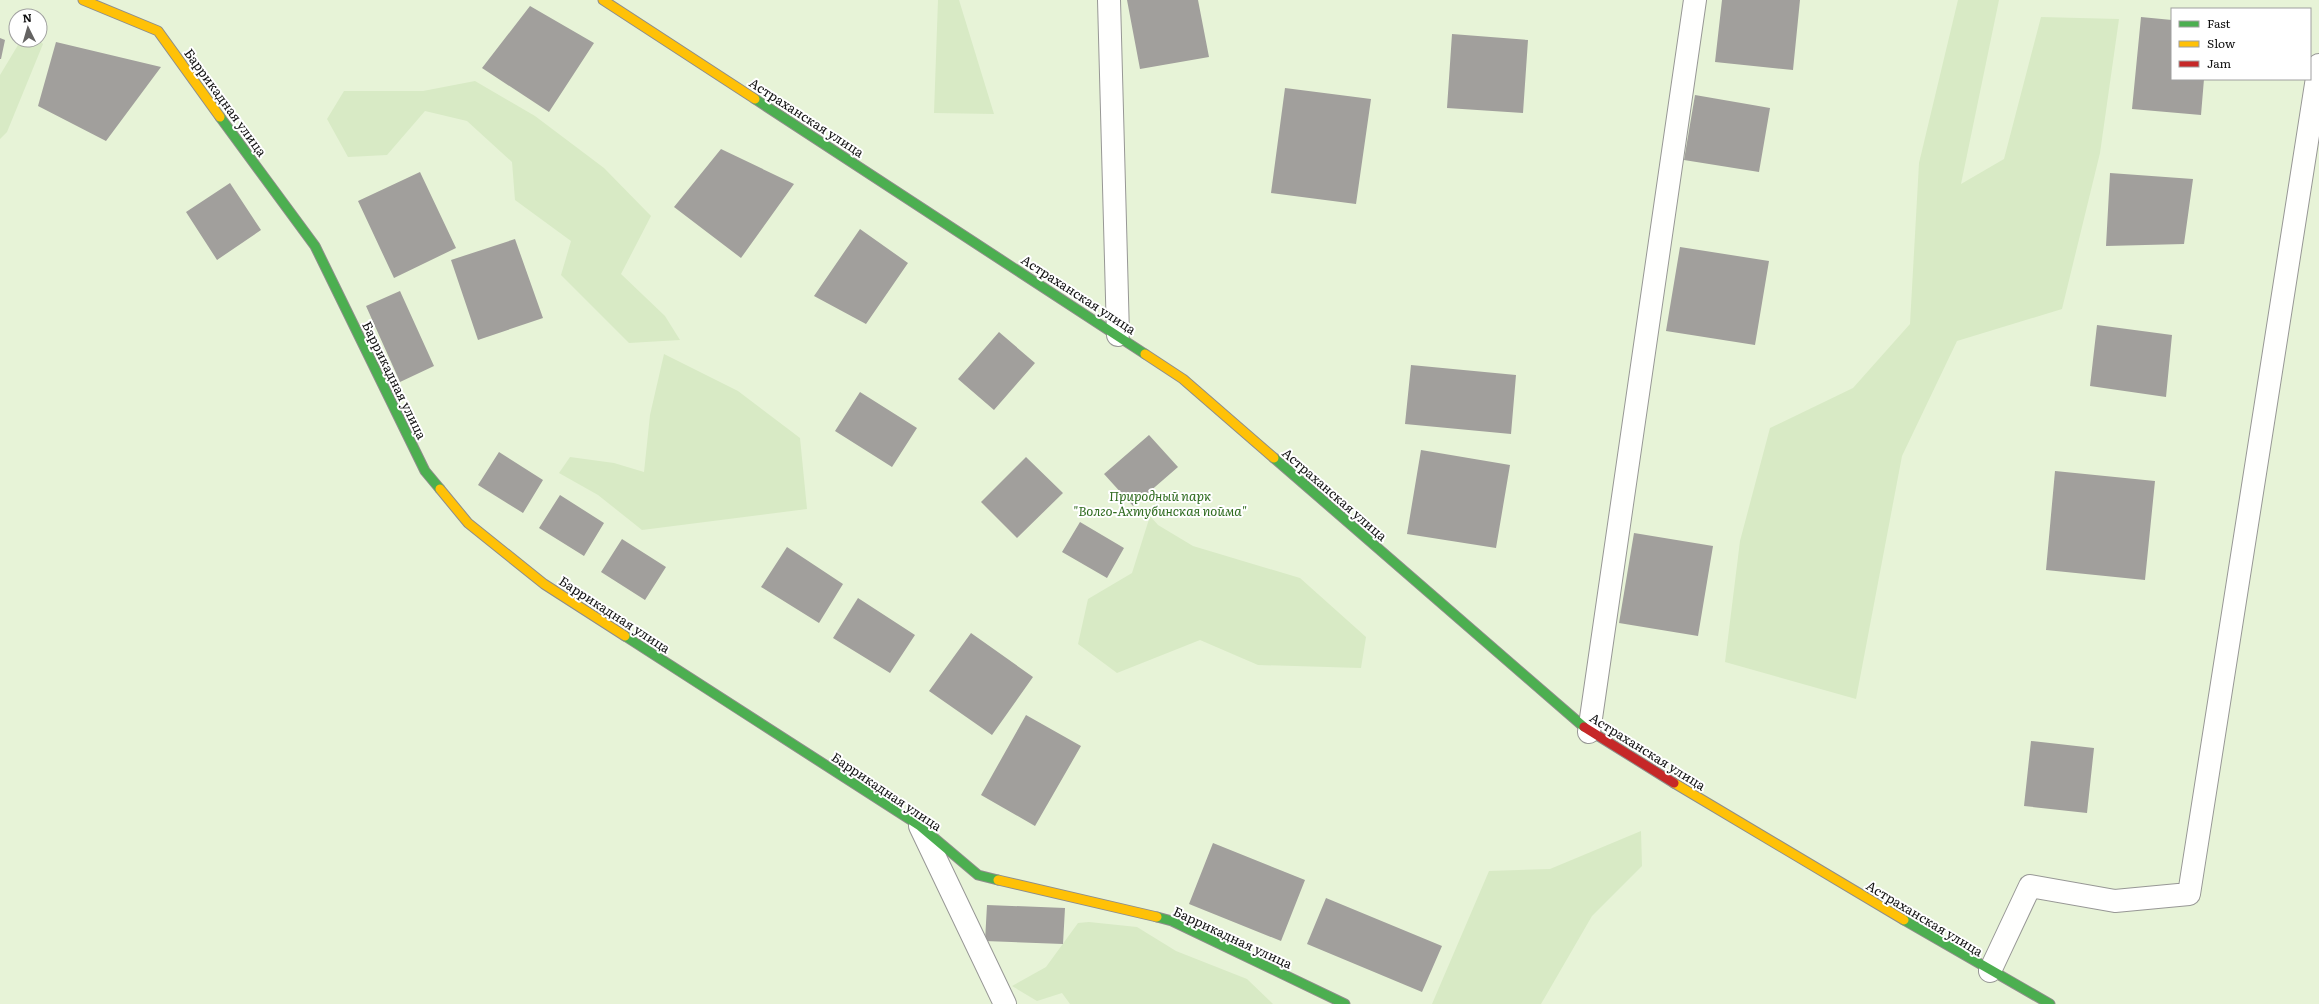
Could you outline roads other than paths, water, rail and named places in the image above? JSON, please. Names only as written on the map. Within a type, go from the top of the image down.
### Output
[{"type":"street","name":"Баррикадная улица","points":[[83,0],[158,31],[315,246],[425,471],[468,522],[544,584],[920,826],[978,875],[1172,921],[1345,1004]]},
{"type":"street","name":"Астраханская улица","points":[[603,0],[1118,335],[1183,379],[1588,732],[1990,971],[2050,1004]]},
{"type":"street","points":[[1109,0],[1118,335]]},
{"type":"street","points":[[1588,732],[1695,0]]},
{"type":"street","points":[[1990,971],[2030,886],[2115,901],[2189,894],[2319,65]]},
{"type":"street","points":[[920,826],[1005,1004]]},
{"type":"park label","name":"Природный парк \"Волго-Ахтубинская пойма\"","points":[[1160,502]]}]
